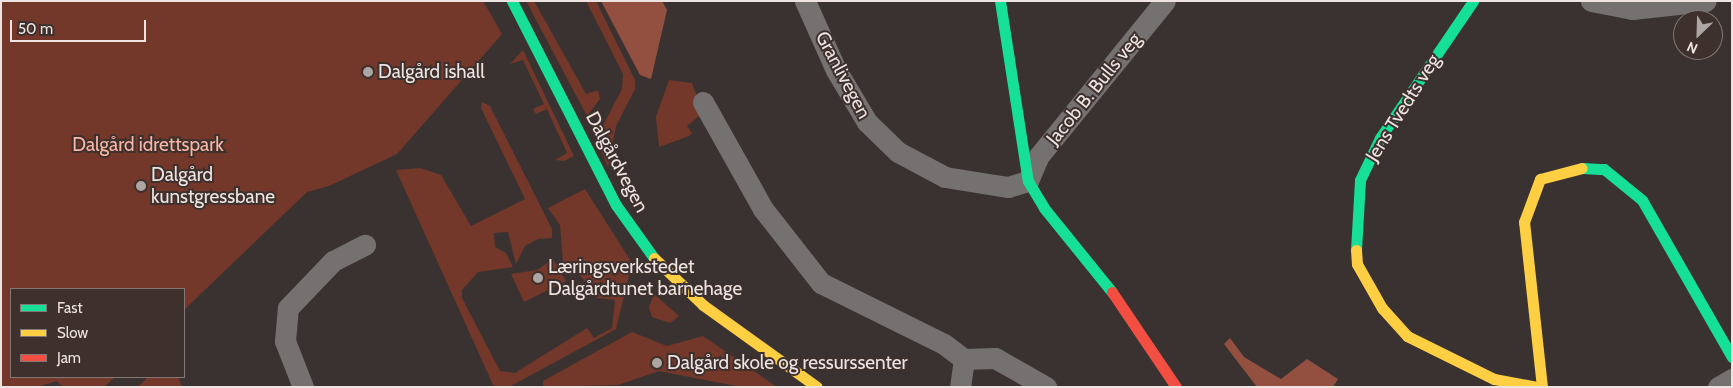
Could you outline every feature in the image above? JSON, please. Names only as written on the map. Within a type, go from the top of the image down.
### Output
[{"type":"street","name":"Dalgårdvegen","points":[[512,1],[616,205],[662,269],[703,305],[817,387]]},
{"type":"street","name":"Granlivegen","points":[[805,1],[836,70],[867,122],[898,152],[945,177],[1008,187],[1028,181]]},
{"type":"street","points":[[1000,1],[1028,181],[1044,208],[1129,313],[1176,387]]},
{"type":"street","name":"Jacob B. Bulls veg","points":[[1028,181],[1038,157],[1165,1]]},
{"type":"street","name":"Jens Tvedts veg","points":[[1473,1],[1380,138],[1360,180],[1355,225],[1357,264],[1382,308],[1407,336],[1494,379],[1538,387]]},
{"type":"street","points":[[1591,1],[1632,9],[1706,1]]},
{"type":"street","points":[[704,102],[763,209],[821,283],[944,344],[964,359],[995,358],[1046,387]]},
{"type":"street","points":[[1542,387],[1524,222],[1540,179],[1572,167],[1604,169],[1642,200],[1732,357]]},
{"type":"street","points":[[304,387],[285,341],[288,308],[333,260],[365,245]]},
{"type":"street","points":[[960,387],[964,359]]},
{"type":"street","points":[[1718,387],[1732,379]]},
{"type":"green space","name":"Dalgård idrettspark","points":[[1,1],[483,1],[502,34],[397,154],[329,186],[307,192],[185,309],[185,288],[10,288],[10,378],[114,378],[104,387],[63,387],[57,381],[37,387],[1,387]]},
{"type":"green space","points":[[526,1],[534,1],[586,94],[598,90],[600,99],[587,116]]},
{"type":"green space","points":[[586,1],[596,1],[635,80],[635,89],[616,126],[608,167],[596,139],[622,89],[623,74]]},
{"type":"green space","points":[[523,50],[574,156],[564,161],[555,160],[567,153],[547,109],[536,114],[533,109],[544,104],[523,60],[510,64]]},
{"type":"green space","points":[[669,80],[692,83],[703,113],[687,126],[692,133],[689,136],[659,147],[656,117]]},
{"type":"green space","points":[[482,102],[490,106],[552,229],[552,238],[538,239],[525,246],[516,264],[508,232],[494,233],[495,247],[506,253],[513,267],[478,272],[462,290],[462,298],[500,371],[515,373],[587,328],[594,338],[612,328],[615,300],[597,298],[577,271],[563,263],[560,225],[548,208],[585,189],[632,263],[616,329],[509,387],[494,387],[396,170],[420,168],[441,175],[471,226],[525,199],[481,108]]},
{"type":"green space","points":[[553,259],[566,281],[524,302],[511,274],[537,270]]},
{"type":"green space","points":[[654,294],[679,316],[670,323],[652,317],[649,307]]},
{"type":"green space","name":"Dalgård skole og ressurssenter","points":[[632,332],[667,346],[703,336],[777,387],[741,387],[659,371],[618,385],[543,387],[543,381]]},
{"type":"green space","points":[[147,378],[178,378],[182,387],[138,387]]},
{"type":"shaded area","points":[[601,1],[662,1],[667,10],[651,79],[640,75]]},
{"type":"shaded area","points":[[1230,338],[1244,357],[1281,379],[1307,359],[1338,379],[1333,387],[1257,387],[1224,344]]},
{"type":"traffic: fast","points":[[512,1],[616,205],[654,258]]},
{"type":"traffic: fast","points":[[1000,1],[1028,181],[1044,208],[1112,292]]},
{"type":"traffic: fast","points":[[1356,250],[1360,180],[1380,138],[1473,1]]},
{"type":"traffic: fast","points":[[1582,168],[1604,169],[1642,200],[1732,357]]},
{"type":"traffic: slow","points":[[1542,387],[1524,222],[1540,179],[1582,168]]},
{"type":"traffic: slow","points":[[1356,250],[1357,264],[1382,308],[1407,336],[1494,379],[1538,387]]},
{"type":"traffic: slow","points":[[654,258],[703,305],[817,387]]},
{"type":"traffic: jam","points":[[1112,292],[1176,387]]},
{"type":"place","name":"Dalgård ishall","points":[[368,72]]},
{"type":"place","name":"Dalgård kunstgressbane","points":[[141,186]]},
{"type":"place","name":"Læringsverkstedet Dalgårdtunet barnehage","points":[[538,278]]},
{"type":"place","name":"Dalgård skole og ressurssenter","points":[[657,363]]}]
